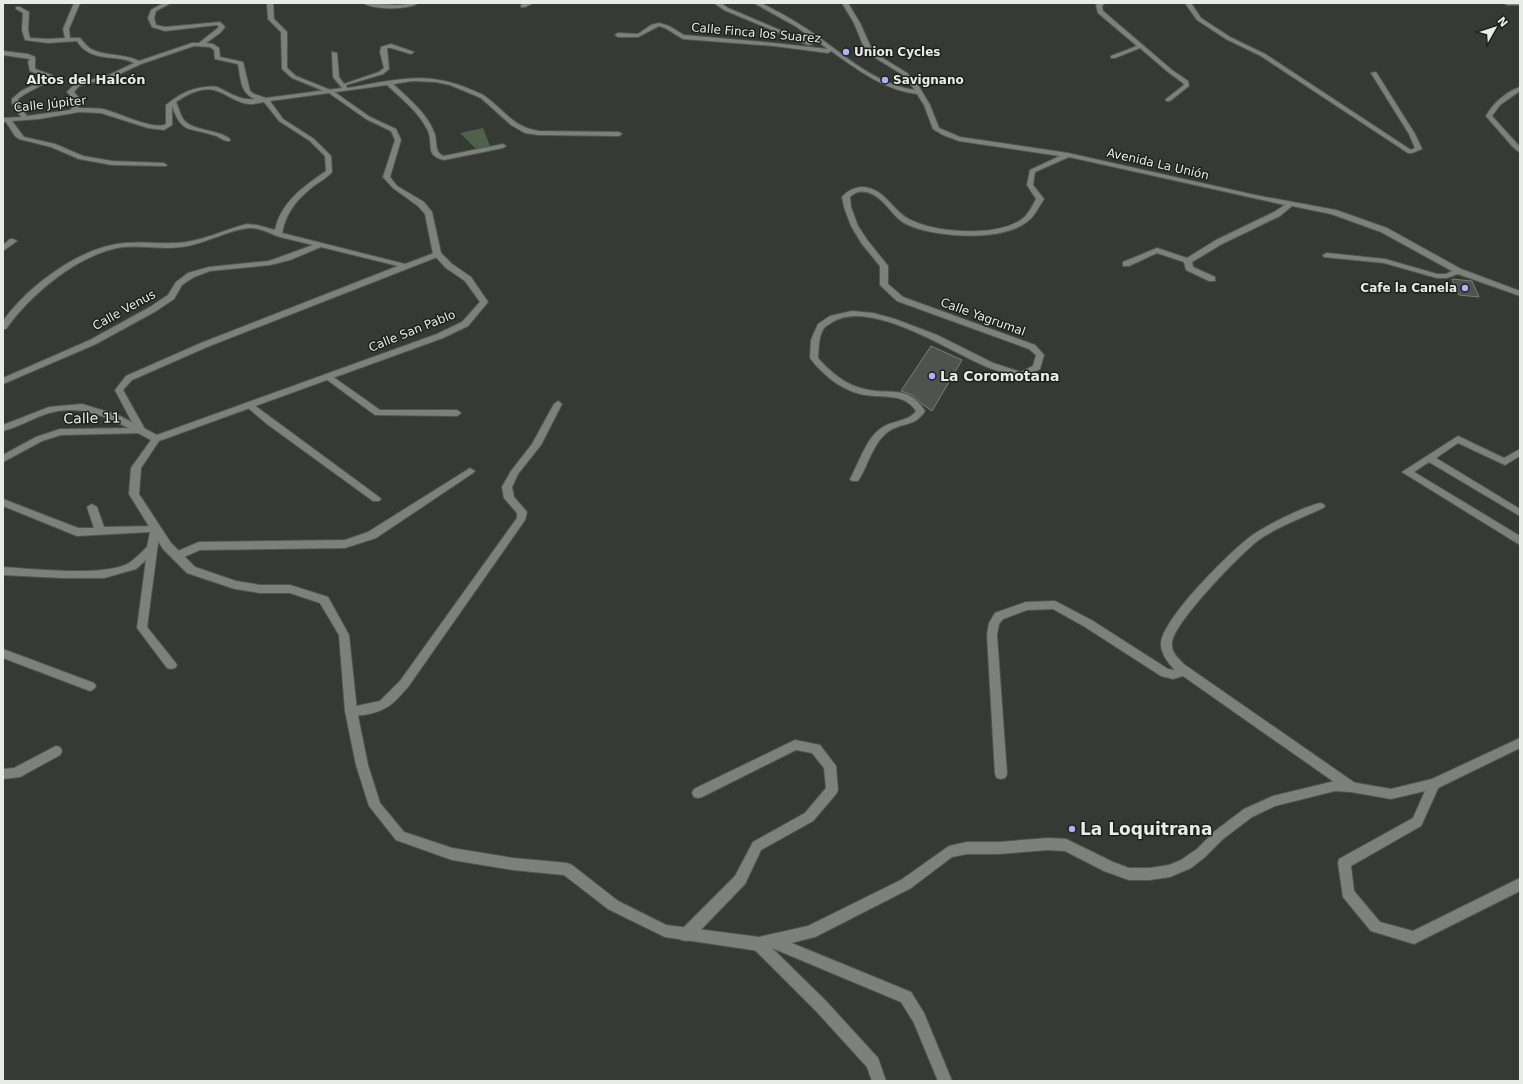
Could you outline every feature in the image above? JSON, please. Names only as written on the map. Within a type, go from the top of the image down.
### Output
[{"type":"street","points":[[68,40],[66,29],[77,3]]},
{"type":"street","points":[[168,3],[154,10],[150,18],[154,26],[165,29],[218,23],[222,27],[218,32],[201,44]]},
{"type":"street","points":[[141,431],[119,390],[129,378],[204,345],[437,254],[429,214],[421,204],[395,187],[386,177],[398,140],[394,130],[368,118],[331,92],[294,77],[284,68],[284,32],[272,19],[270,3]]},
{"type":"street","points":[[366,3],[386,7],[400,7],[416,3]]},
{"type":"street","points":[[523,6],[530,3]]},
{"type":"street","points":[[717,3],[726,9],[840,55]]},
{"type":"street","points":[[757,3],[797,25],[882,82],[911,92],[919,92]]},
{"type":"street","name":"Avenida La Unión","points":[[845,3],[857,23],[871,53],[905,74],[916,86],[927,105],[936,129],[945,134],[959,139],[1068,155],[1248,195],[1333,212],[1384,230],[1458,271],[1520,294]]},
{"type":"street","points":[[1102,3],[1099,5],[1100,12],[1186,82],[1186,85],[1168,100]]},
{"type":"street","points":[[1188,3],[1199,19],[1222,34],[1263,55],[1410,152],[1416,151],[1419,149],[1415,139],[1374,72]]},
{"type":"street","points":[[1507,3],[1520,3]]},
{"type":"street","points":[[18,8],[26,12],[25,30],[27,39],[48,41],[78,39],[88,50],[106,56],[130,58],[139,63]]},
{"type":"street","name":"Calle Finca los Suarez","points":[[618,35],[639,35],[654,25],[660,24],[666,26],[674,33],[683,37],[758,44],[788,45],[828,51]]},
{"type":"street","points":[[72,111],[80,103],[70,92],[77,86],[111,76],[139,63],[194,44],[211,45],[217,49],[217,58],[241,63],[245,90],[253,98],[266,100],[281,120],[312,140],[328,156],[329,172],[308,187],[286,208],[279,223],[278,234]]},
{"type":"street","points":[[228,140],[222,134],[187,126],[182,121],[173,102],[182,95],[194,90],[214,88],[234,98],[248,102],[331,92],[381,73],[386,68],[383,52],[384,48],[391,46],[411,52]]},
{"type":"street","points":[[1113,57],[1141,46]]},
{"type":"street","points":[[3,53],[33,58],[31,62],[32,70],[52,78],[19,94],[15,99],[15,103],[25,118]]},
{"type":"street","points":[[334,53],[336,77],[344,88]]},
{"type":"street","points":[[3,58],[28,56]]},
{"type":"street","points":[[344,88],[413,78],[436,80],[452,84],[483,97],[513,124],[525,131],[539,134],[619,134]]},
{"type":"street","points":[[388,82],[423,116],[432,133],[434,151],[438,156],[444,158],[503,146]]},
{"type":"street","points":[[1520,88],[1505,97],[1492,110],[1489,116],[1520,151]]},
{"type":"street","name":"Calle Júpiter","points":[[6,120],[79,110],[102,111],[148,126],[164,128],[169,125],[168,106],[173,102]]},
{"type":"street","points":[[6,120],[15,133],[22,139],[30,142],[53,145],[80,157],[113,162],[164,165]]},
{"type":"street","name":"Calle Yagrumal","points":[[855,479],[876,440],[885,430],[916,418],[921,411],[916,402],[902,395],[868,394],[848,386],[822,370],[814,358],[815,340],[821,326],[832,318],[852,313],[873,315],[934,337],[990,365],[1022,375],[1037,367],[1040,355],[1032,347],[900,299],[884,285],[884,266],[866,245],[852,224],[846,206],[846,197],[850,191],[859,189],[873,192],[881,196],[895,213],[910,223],[941,231],[968,234],[1008,229],[1026,220],[1040,199],[1030,185],[1032,171],[1068,155]]},
{"type":"street","points":[[1188,261],[1219,242],[1277,214],[1292,203]]},
{"type":"street","points":[[3,327],[9,316],[29,297],[72,264],[115,246],[131,244],[169,247],[190,244],[251,226],[405,266]]},
{"type":"street","points":[[3,249],[13,241]]},
{"type":"street","name":"Calle Venus","points":[[3,381],[93,342],[153,309],[171,297],[179,284],[191,275],[209,269],[270,263],[322,244]]},
{"type":"street","points":[[1126,264],[1157,250],[1188,261]]},
{"type":"street","name":"Calle San Pablo","points":[[156,439],[440,336],[465,324],[484,302],[468,279],[449,266],[437,254]]},
{"type":"street","points":[[1327,255],[1385,261],[1437,276],[1447,276],[1458,271]]},
{"type":"street","points":[[1188,261],[1189,268],[1212,279]]},
{"type":"street","points":[[329,377],[378,413],[457,413]]},
{"type":"street","points":[[351,712],[384,704],[404,684],[522,518],[522,512],[509,498],[507,487],[514,473],[536,445],[558,404]]},
{"type":"street","points":[[250,405],[270,422],[376,499]]},
{"type":"street","points":[[3,428],[49,410],[82,407],[115,417],[156,439],[136,468],[134,494],[167,546],[191,570],[235,585],[260,590],[290,589],[324,600],[344,635],[351,712],[362,764],[375,806],[400,836],[452,854],[513,864],[567,869],[613,905],[665,931],[686,935],[765,943],[906,997],[919,1018],[945,1081]]},
{"type":"street","name":"Calle 11","points":[[3,459],[39,439],[60,432],[141,431]]},
{"type":"street","points":[[1520,452],[1505,462],[1458,439],[1407,472],[1520,541]]},
{"type":"street","points":[[1429,458],[1520,513]]},
{"type":"street","points":[[177,556],[199,546],[345,544],[372,535],[470,471]]},
{"type":"street","points":[[3,502],[77,532],[155,528]]},
{"type":"street","points":[[1320,506],[1259,535],[1248,543],[1224,566],[1173,625],[1167,634],[1166,644],[1168,653],[1174,663],[1184,671],[1351,787]]},
{"type":"street","points":[[92,507],[100,531]]},
{"type":"street","points":[[155,528],[142,628],[171,665]]},
{"type":"street","points":[[3,572],[104,574],[132,566],[153,548]]},
{"type":"street","points":[[1001,774],[992,635],[994,623],[999,616],[1026,606],[1055,605],[1089,624],[1165,673],[1173,676],[1184,671]]},
{"type":"street","points":[[3,653],[90,686]]},
{"type":"street","points":[[765,943],[817,929],[906,884],[949,852],[967,848],[999,848],[1048,844],[1060,845],[1066,846],[1109,867],[1129,874],[1150,874],[1170,871],[1186,864],[1248,813],[1272,801],[1335,786],[1351,787],[1391,794],[1434,784],[1520,742]]},
{"type":"street","points":[[686,935],[740,880],[757,846],[809,817],[832,790],[830,766],[816,749],[795,745],[698,793]]},
{"type":"street","points":[[3,774],[16,773],[56,751]]},
{"type":"street","points":[[1434,784],[1417,822],[1344,863],[1348,892],[1376,927],[1414,938],[1520,884]]},
{"type":"street","points":[[765,943],[873,1063],[879,1081]]},
{"type":"green space","points":[[483,128],[490,146],[476,149],[460,133]]},
{"type":"building","name":"Cafe la Canela","points":[[1452,279],[1472,281],[1479,297],[1459,295]]},
{"type":"building","name":"La Coromotana","points":[[931,346],[962,360],[932,411],[912,395],[901,391]]},
{"type":"place","name":"Union Cycles","points":[[846,52]]},
{"type":"place","name":"Savignano","points":[[885,80]]},
{"type":"place","name":"Cafe la Canela","points":[[1465,288]]},
{"type":"place","name":"La Coromotana","points":[[932,376]]},
{"type":"place","name":"La Loquitrana","points":[[1072,829]]},
{"type":"district","name":"Altos del Halcón","points":[[86,79]]}]
